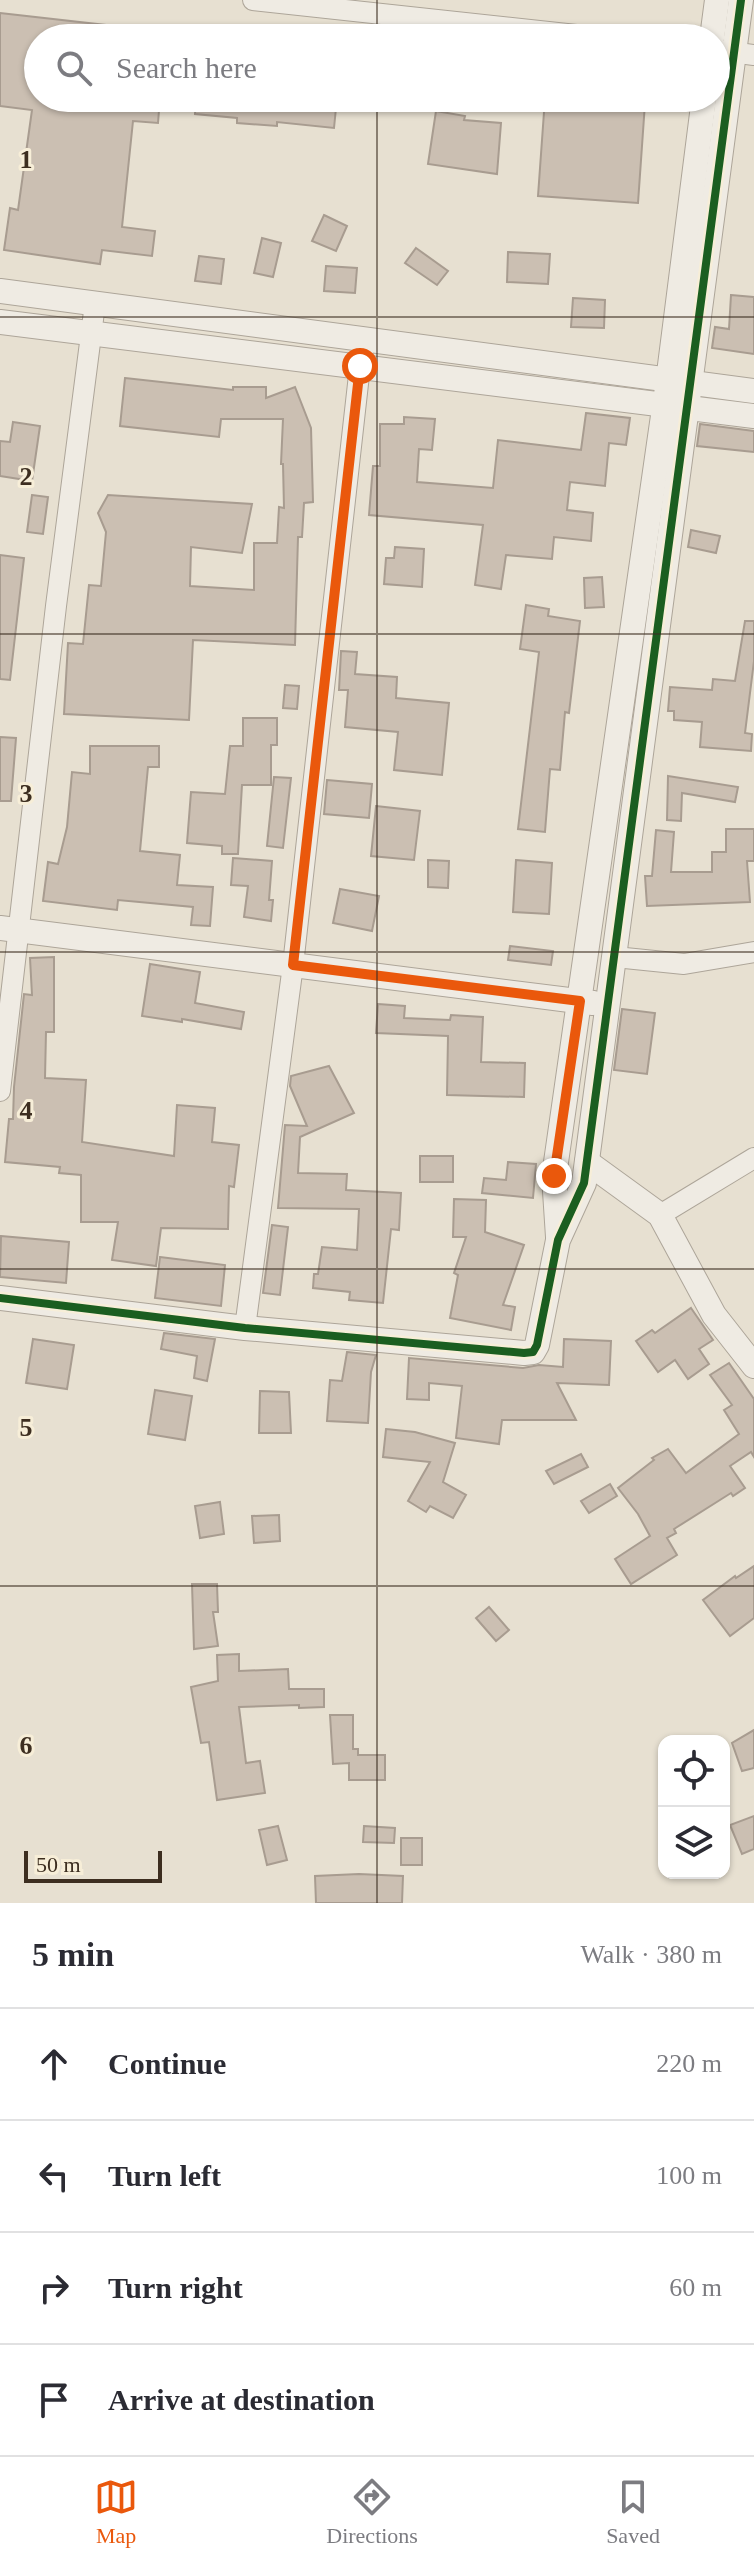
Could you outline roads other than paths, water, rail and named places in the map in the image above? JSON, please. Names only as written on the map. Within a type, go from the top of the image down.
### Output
[{"type":"street","points":[[714,24],[717,0]]},
{"type":"street","points":[[730,81],[741,0]]},
{"type":"street","points":[[266,1],[476,24]]},
{"type":"street","points":[[0,1298],[245,1328],[533,1352],[558,1240],[584,1183],[609,1005],[677,394],[703,112]]},
{"type":"street","points":[[558,1240],[554,1176],[677,394],[725,112]]},
{"type":"street","points":[[0,291],[365,340],[677,394],[754,416]]},
{"type":"street","points":[[0,1091],[10,930],[95,304]]},
{"type":"street","points":[[0,322],[360,366],[677,394],[754,391]]},
{"type":"street","points":[[245,1328],[293,965],[365,340]]},
{"type":"street","points":[[10,930],[609,1005]]},
{"type":"street","points":[[615,957],[684,964],[754,952]]},
{"type":"street","points":[[660,1215],[754,1158]]},
{"type":"street","points":[[587,1162],[660,1215],[714,1315],[754,1366]]}]
